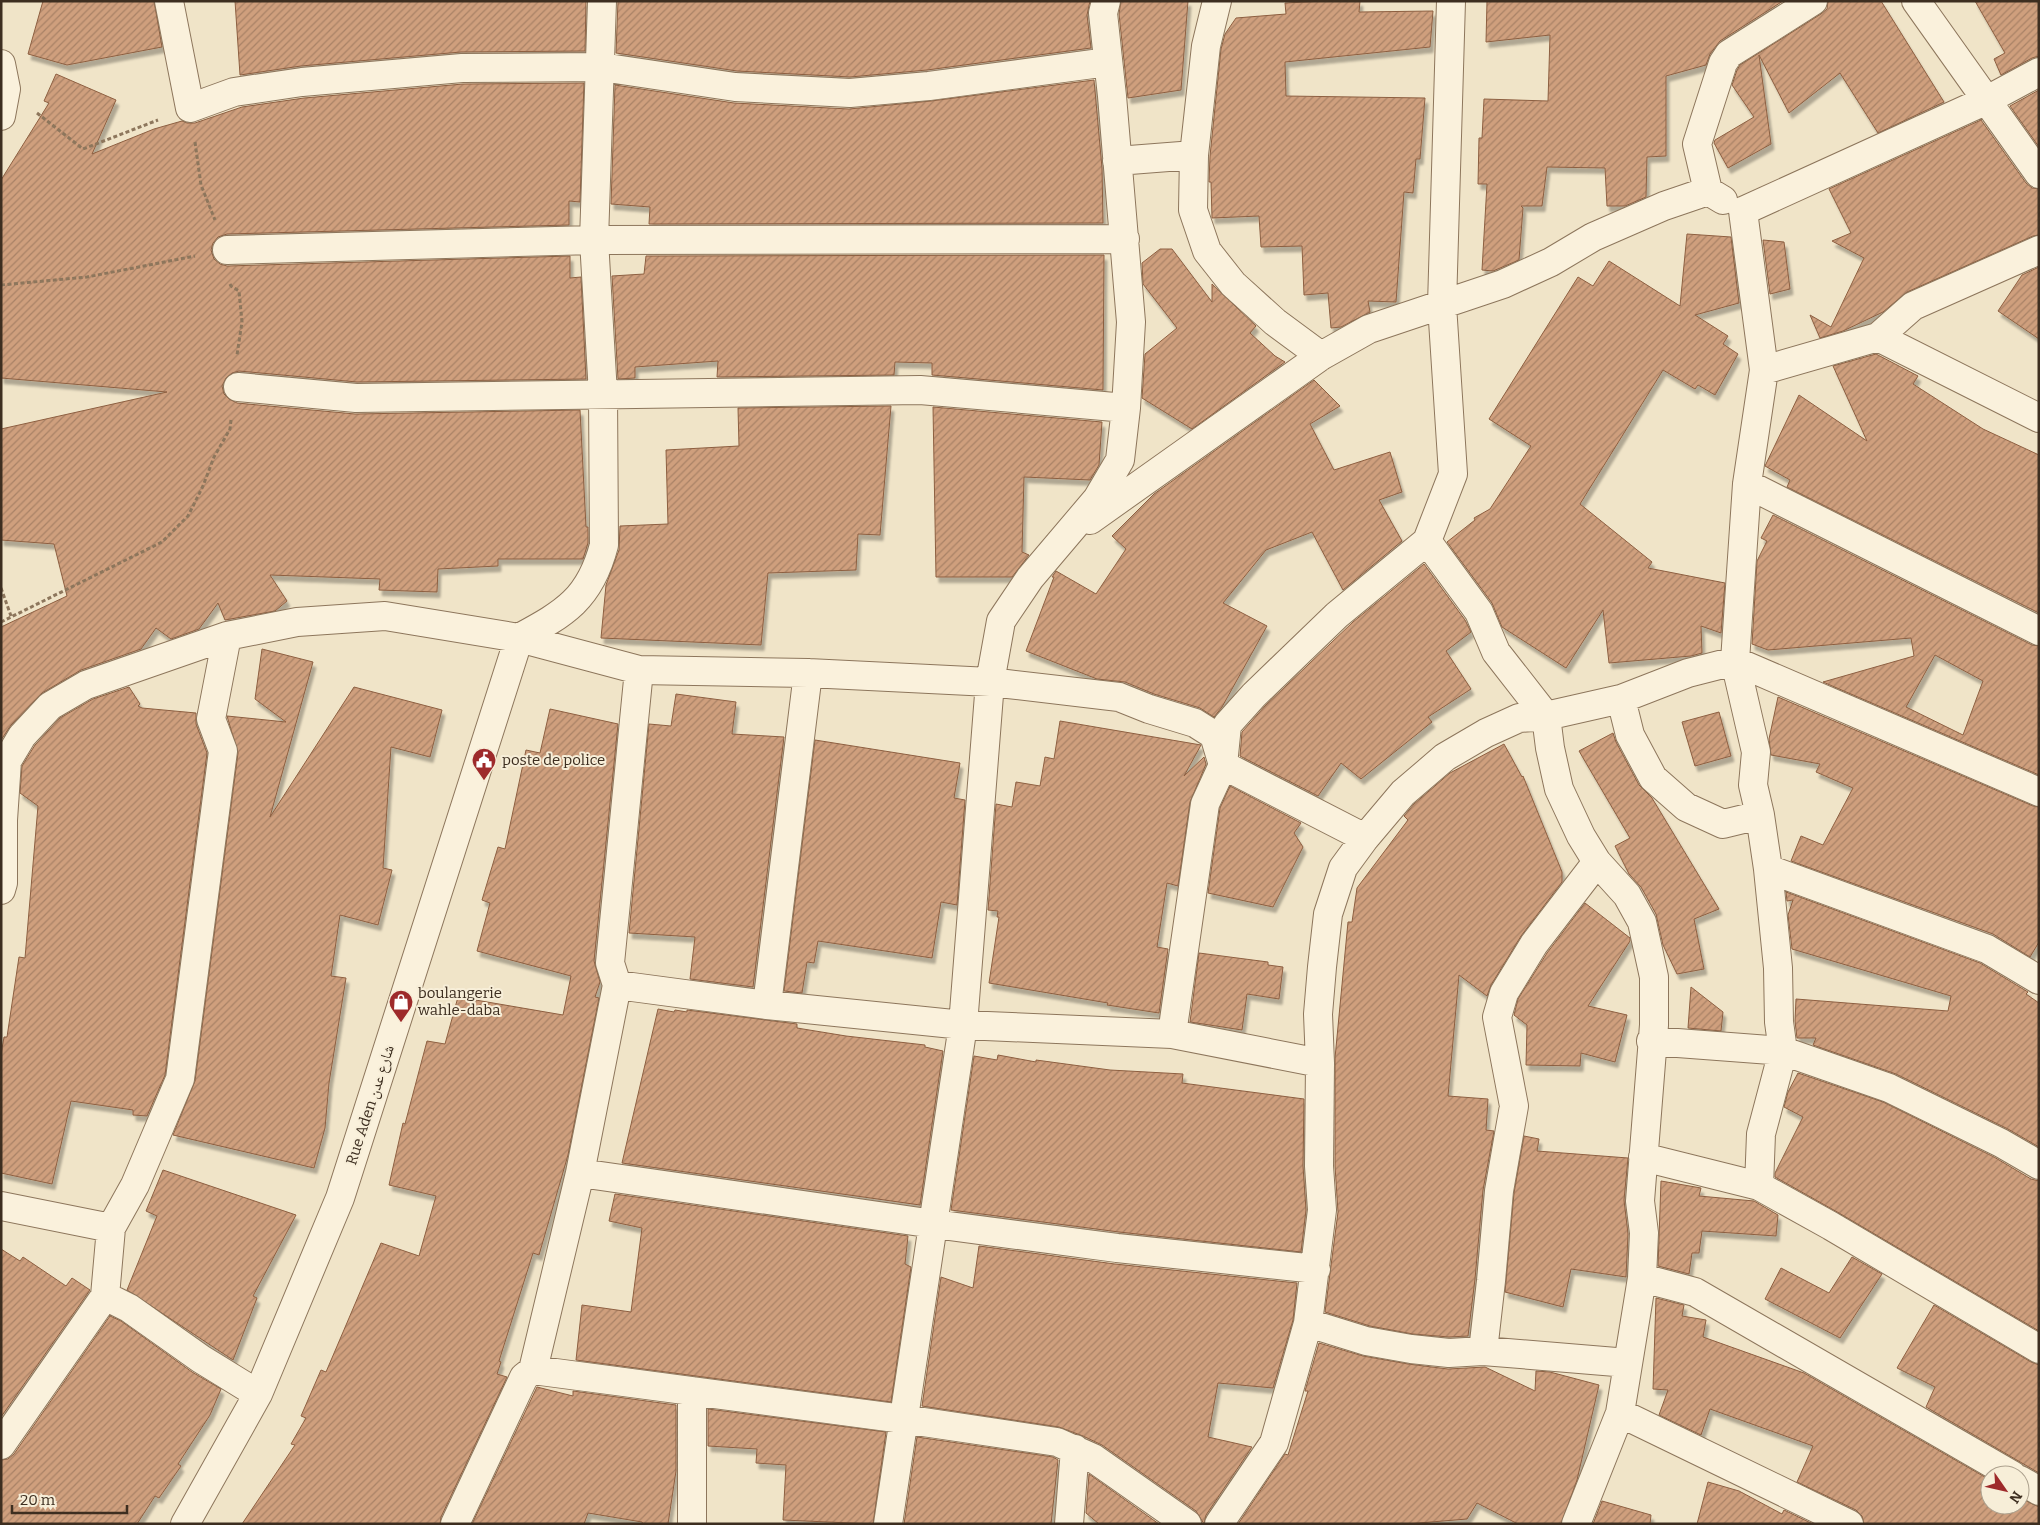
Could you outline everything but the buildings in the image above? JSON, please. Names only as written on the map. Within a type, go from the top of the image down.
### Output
[{"type":"street","points":[[169,1],[190,108],[234,92],[302,82],[462,68],[601,67],[736,87],[850,93],[929,86],[1108,62]]},
{"type":"street","points":[[519,638],[557,618],[581,596],[598,567],[604,545],[603,394],[594,240],[602,1]]},
{"type":"street","points":[[888,1524],[963,1025],[990,682],[1001,622],[1030,578],[1097,498],[1120,460],[1126,408],[1131,322],[1125,239],[1103,13],[1106,1]]},
{"type":"street","points":[[1217,1],[1206,46],[1194,155],[1193,210],[1208,251],[1233,284],[1275,322],[1320,356]]},
{"type":"street","points":[[1172,1034],[1205,804],[1223,766],[1227,725],[1254,695],[1337,616],[1427,541],[1453,474],[1442,305],[1452,1]]},
{"type":"street","points":[[1743,211],[1708,190],[1697,144],[1723,63],[1729,54],[1813,1]]},
{"type":"street","points":[[1916,1],[2039,174]]},
{"type":"street","points":[[1743,211],[1987,100],[2039,72]]},
{"type":"street","points":[[1,116],[4,77]]},
{"type":"street","points":[[1117,161],[1194,155]]},
{"type":"street","points":[[1066,537],[1320,356],[1369,329],[1503,284],[1551,262],[1593,237],[1664,206],[1708,190]]},
{"type":"street","points":[[1743,211],[1764,370],[1747,484],[1735,660],[1756,752],[1753,785],[1760,815],[1768,869],[1778,968],[1779,1022],[1783,1051],[1761,1134],[1759,1186]]},
{"type":"street","points":[[228,250],[594,240],[1125,239]]},
{"type":"street","points":[[1764,370],[1878,337],[1913,306],[2039,250]]},
{"type":"street","points":[[1878,337],[2039,418]]},
{"type":"street","points":[[238,387],[356,398],[920,390],[1126,408]]},
{"type":"street","points":[[1747,484],[2039,631]]},
{"type":"street","points":[[1427,541],[1479,612],[1496,652],[1546,716],[1550,748],[1559,789],[1580,836],[1597,862],[1627,895],[1642,922],[1654,978],[1654,1026],[1651,1040],[1640,1201],[1644,1233],[1642,1278],[1620,1412],[1576,1524]]},
{"type":"street","points":[[1,890],[3,883],[3,820],[7,761],[22,736],[50,706],[86,685],[227,636],[297,622],[384,616],[519,638],[639,670],[808,673],[990,682],[1119,697],[1149,709],[1195,723],[1214,735],[1223,766],[1365,838]]},
{"type":"street","points":[[1,1445],[105,1296],[111,1228],[135,1185],[180,1079],[222,751],[211,719],[227,636]]},
{"type":"street","name":"Rue Aden شارع عدن","points":[[185,1524],[258,1394],[340,1198],[519,638]]},
{"type":"street","points":[[1219,1524],[1274,1443],[1308,1323],[1322,1210],[1319,1166],[1320,1063],[1318,1014],[1328,914],[1343,868],[1365,838],[1403,793],[1445,757],[1486,733],[1519,718],[1546,716],[1621,699],[1688,673],[1735,660],[2039,792]]},
{"type":"street","points":[[455,1524],[524,1377],[532,1370],[580,1173],[617,985],[610,963],[639,670]]},
{"type":"street","points":[[767,1005],[808,673]]},
{"type":"street","points":[[1621,699],[1630,734],[1653,778],[1686,806],[1724,824],[1760,815]]},
{"type":"street","points":[[1483,1352],[1492,1281],[1499,1191],[1514,1106],[1497,1017],[1504,993],[1534,944],[1597,862]]},
{"type":"street","points":[[1768,869],[1987,950],[2039,980]]},
{"type":"street","points":[[617,985],[767,1005],[963,1025],[1172,1034],[1320,1063]]},
{"type":"street","points":[[1651,1040],[1783,1051],[1889,1088],[2000,1143],[2039,1165]]},
{"type":"street","points":[[1643,1157],[1759,1186],[1840,1231],[2039,1349]]},
{"type":"street","points":[[580,1173],[934,1224],[1117,1248],[1316,1269]]},
{"type":"street","points":[[1,1206],[111,1228]]},
{"type":"street","points":[[1642,1278],[1695,1292],[1995,1465]]},
{"type":"street","points":[[105,1296],[129,1308],[201,1359],[258,1394]]},
{"type":"street","points":[[1308,1323],[1366,1342],[1411,1349],[1449,1353],[1483,1352],[1628,1363]]},
{"type":"street","points":[[532,1370],[1045,1439],[1075,1449],[1093,1458],[1187,1524]]},
{"type":"street","points":[[692,1391],[692,1524]]},
{"type":"street","points":[[1620,1412],[1850,1524]]},
{"type":"street","points":[[1069,1524],[1075,1449]]},
{"type":"path","points":[[1,622],[162,542],[188,516],[203,486],[214,457],[230,429],[238,387],[236,362],[242,322],[239,291],[231,286],[228,250],[201,185],[190,108],[83,149],[4,77]]},
{"type":"path","points":[[1,285],[87,277],[228,250]]},
{"type":"path","points":[[1,588],[11,616]]},
{"type":"place","name":"poste de police","points":[[484,781]]},
{"type":"place","name":"boulangerie wahle-daba","points":[[401,1023]]}]
